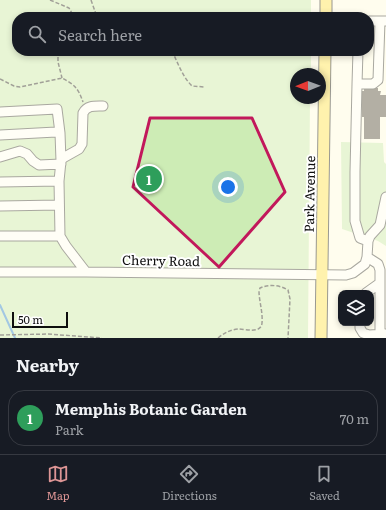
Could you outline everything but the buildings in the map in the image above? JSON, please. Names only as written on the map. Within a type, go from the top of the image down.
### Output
[{"type":"main road","points":[[326,0],[326,12]]},
{"type":"main road","name":"Park Avenue","points":[[321,338],[325,56]]},
{"type":"street","points":[[357,84],[373,84],[378,80],[383,21]]},
{"type":"street","points":[[358,56],[355,172],[356,221],[360,238],[368,241]]},
{"type":"street","points":[[61,163],[63,158],[79,149],[82,144],[83,113],[85,109],[88,107],[103,106]]},
{"type":"street","points":[[0,112],[57,109],[60,133],[61,163],[59,181],[60,236],[86,272]]},
{"type":"street","points":[[0,135],[60,133]]},
{"type":"street","points":[[0,157],[20,151],[27,154],[39,165],[61,163]]},
{"type":"street","points":[[0,182],[59,181]]},
{"type":"street","points":[[360,326],[363,333],[370,335],[383,334],[380,270],[378,264],[367,257],[368,241],[370,236],[380,225],[386,197]]},
{"type":"street","points":[[0,206],[59,205]]},
{"type":"street","points":[[0,236],[60,236]]},
{"type":"street","name":"Cherry Road","points":[[0,272],[346,275],[353,273],[364,264],[367,257]]},
{"type":"street","points":[[370,290],[380,283]]},
{"type":"path","points":[[50,0],[69,8],[71,12]]},
{"type":"path","points":[[91,0],[95,12]]},
{"type":"path","points":[[58,56],[62,78],[77,88],[85,109]]},
{"type":"path","points":[[174,56],[188,82],[192,86],[204,87]]},
{"type":"path","points":[[0,79],[14,86],[20,87],[62,78]]},
{"type":"path","points":[[218,338],[224,333],[237,329],[258,330],[261,328],[262,319],[259,295],[260,288],[263,286],[283,287],[288,290],[290,299],[288,338]]},
{"type":"path","points":[[0,335],[48,334],[102,338]]},
{"type":"highlighted area","points":[[150,118],[252,118],[285,192],[219,267],[133,187]]},
{"type":"green space","points":[[0,0],[311,0],[311,12],[12,12],[12,56],[311,56],[311,68],[290,68],[290,104],[310,104],[308,338],[0,338]]},
{"type":"green space","points":[[341,142],[383,143],[384,162],[386,164],[386,246],[378,241],[342,229]]},
{"type":"waterway","points":[[0,305],[15,338]]},
{"type":"place","name":"Memphis Botanic Garden","points":[[149,179]]}]
